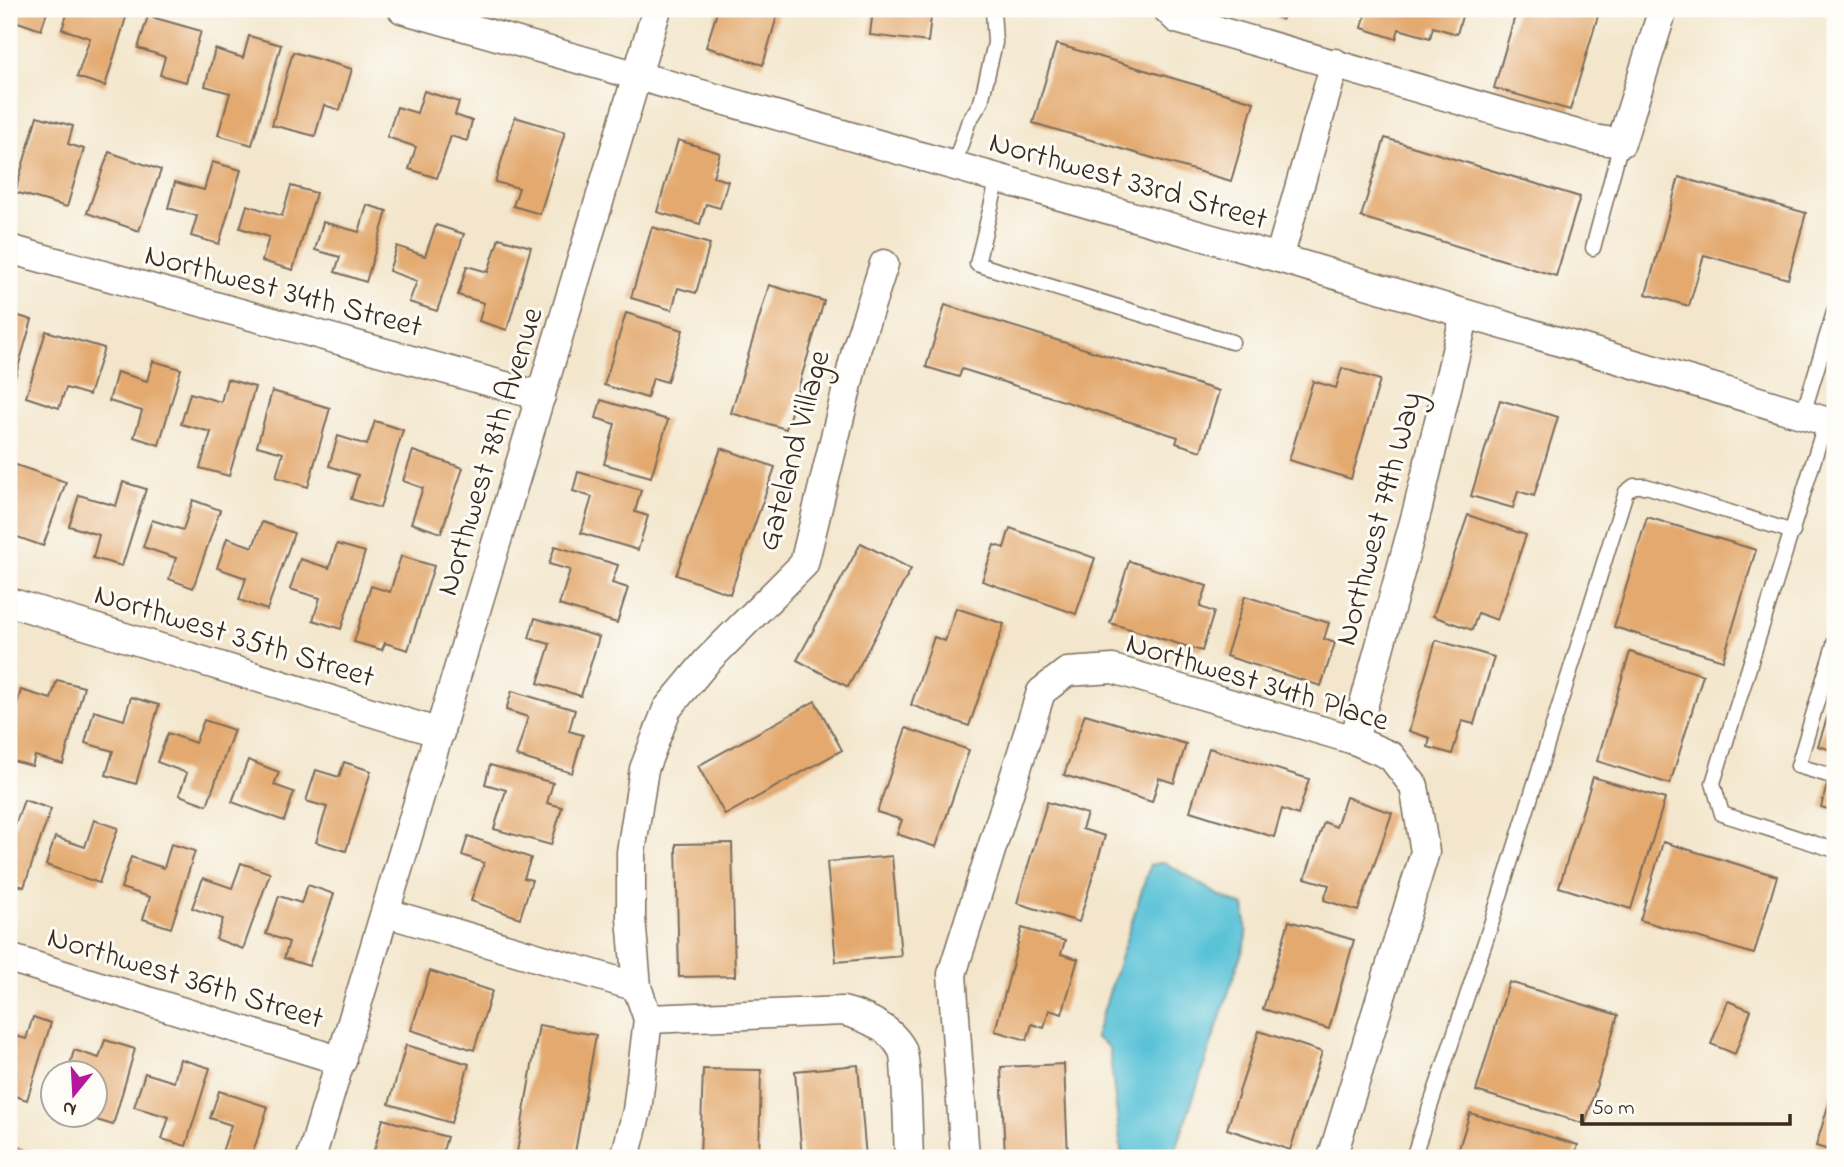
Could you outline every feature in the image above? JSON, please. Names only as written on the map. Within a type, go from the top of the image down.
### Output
[{"type":"street","name":"Northwest 33rd Street","points":[[402,9],[1279,258],[1821,420]]},
{"type":"street","name":"Northwest 78th Avenue","points":[[311,1158],[387,913],[657,9]]},
{"type":"street","points":[[1167,9],[1177,19],[1594,139],[1621,143],[1663,9]]},
{"type":"street","points":[[1279,258],[1335,63]]},
{"type":"street","name":"Northwest 34th Street","points":[[9,249],[541,396]]},
{"type":"street","name":"Gateland Village","points":[[625,1158],[637,1111],[648,1019],[636,987],[631,918],[631,852],[644,769],[667,709],[707,661],[804,564],[857,347],[884,264]]},
{"type":"street","name":"Northwest 79th Way","points":[[1354,740],[1417,511],[1465,314]]},
{"type":"street","name":"Northwest 35th Street","points":[[9,602],[440,733]]},
{"type":"street","name":"Northwest 34th Place","points":[[964,1158],[952,974],[1041,692],[1067,672],[1113,669],[1354,740],[1391,756],[1415,786],[1425,852],[1332,1158]]},
{"type":"street","points":[[387,913],[636,987]]},
{"type":"street","name":"Northwest 36th Street","points":[[9,958],[342,1062]]},
{"type":"street","points":[[648,1019],[843,1011],[867,1017],[886,1031],[903,1050],[909,1158]]},
{"type":"lane","points":[[954,166],[968,123],[981,102],[995,44],[993,9]]},
{"type":"lane","points":[[1593,248],[1621,143]]},
{"type":"lane","points":[[998,178],[977,264],[1232,341]]},
{"type":"lane","points":[[1835,309],[1821,420],[1793,532],[1713,783],[1722,814],[1835,850]]},
{"type":"lane","points":[[1413,1158],[1492,921],[1626,492],[1634,486],[1646,486],[1793,532]]},
{"type":"lane","points":[[1835,641],[1798,766],[1835,778]]},
{"type":"water","points":[[1164,862],[1220,896],[1244,906],[1247,937],[1173,1158],[1122,1158],[1109,1047],[1095,1037],[1150,865]]},
{"type":"building","points":[[9,9],[48,9],[41,30],[9,19]]},
{"type":"building","points":[[69,9],[128,11],[105,86],[77,77],[90,38],[62,29]]},
{"type":"building","points":[[718,9],[779,9],[763,65],[706,47]]},
{"type":"building","points":[[873,9],[932,9],[928,42],[870,35]]},
{"type":"building","points":[[1262,9],[1289,9],[1282,20]]},
{"type":"building","points":[[1347,9],[1464,9],[1457,34],[1433,27],[1430,38],[1399,29],[1396,39],[1362,28],[1365,15]]},
{"type":"building","points":[[1517,9],[1600,9],[1570,110],[1494,88]]},
{"type":"building","points":[[148,16],[201,31],[186,82],[160,75],[165,57],[138,48]]},
{"type":"building","points":[[249,36],[281,45],[252,145],[218,135],[230,93],[205,86],[215,49],[243,58]]},
{"type":"building","points":[[1056,44],[1254,102],[1231,181],[1033,123]]},
{"type":"building","points":[[293,52],[352,69],[340,110],[324,105],[315,136],[272,125]]},
{"type":"building","points":[[424,91],[459,102],[455,115],[472,121],[467,141],[451,136],[437,178],[409,169],[416,147],[387,137],[397,107],[417,113]]},
{"type":"building","points":[[37,116],[73,126],[68,144],[84,149],[67,207],[15,192]]},
{"type":"building","points":[[515,117],[565,132],[540,214],[513,206],[519,188],[495,182]]},
{"type":"building","points":[[1385,138],[1580,197],[1556,276],[1361,217]]},
{"type":"building","points":[[678,140],[720,153],[713,177],[728,181],[720,208],[706,204],[700,224],[657,212]]},
{"type":"building","points":[[109,152],[161,170],[139,231],[87,213]]},
{"type":"building","points":[[212,162],[241,170],[219,244],[191,236],[197,216],[168,208],[175,182],[204,190]]},
{"type":"building","points":[[1679,177],[1806,213],[1788,279],[1704,255],[1689,306],[1646,294]]},
{"type":"building","points":[[291,186],[316,193],[293,270],[262,261],[269,237],[240,228],[247,205],[282,216]]},
{"type":"building","points":[[367,205],[387,211],[366,282],[335,272],[340,257],[315,250],[323,222],[359,232]]},
{"type":"building","points":[[436,225],[464,234],[437,311],[409,302],[417,281],[389,271],[397,246],[425,256]]},
{"type":"building","points":[[652,227],[710,244],[696,293],[678,288],[672,310],[631,298]]},
{"type":"building","points":[[499,238],[531,247],[507,330],[479,321],[484,303],[458,295],[467,266],[488,272]]},
{"type":"building","points":[[769,285],[824,301],[786,429],[731,413]]},
{"type":"building","points":[[945,305],[1219,391],[1201,451],[1176,443],[1178,437],[962,369],[959,377],[926,367]]},
{"type":"building","points":[[9,313],[32,320],[13,384],[9,383]]},
{"type":"building","points":[[626,313],[683,330],[667,382],[653,378],[647,398],[604,385]]},
{"type":"building","points":[[46,331],[104,348],[89,395],[66,388],[59,408],[26,397]]},
{"type":"building","points":[[153,361],[181,369],[159,445],[134,437],[142,411],[109,401],[117,372],[147,381]]},
{"type":"building","points":[[1342,368],[1380,380],[1351,479],[1289,460],[1313,381],[1336,388]]},
{"type":"building","points":[[227,379],[255,387],[229,476],[200,468],[211,432],[181,424],[190,393],[221,402]]},
{"type":"building","points":[[272,391],[330,408],[308,487],[276,477],[283,453],[257,446]]},
{"type":"building","points":[[601,400],[668,420],[651,477],[604,464],[615,424],[596,418]]},
{"type":"building","points":[[1500,400],[1558,417],[1534,496],[1518,491],[1513,508],[1471,496]]},
{"type":"building","points":[[375,421],[403,430],[380,508],[351,499],[358,475],[329,466],[338,436],[367,445]]},
{"type":"building","points":[[721,448],[775,467],[730,594],[676,575]]},
{"type":"building","points":[[413,451],[463,468],[441,533],[411,523],[423,488],[403,481]]},
{"type":"building","points":[[13,464],[66,482],[43,546],[9,534],[9,476]]},
{"type":"building","points":[[578,472],[641,490],[635,512],[648,516],[638,550],[581,533],[592,497],[573,491]]},
{"type":"building","points":[[123,482],[146,489],[122,566],[93,558],[99,535],[69,526],[79,495],[116,506]]},
{"type":"building","points":[[193,500],[220,510],[193,588],[169,579],[176,558],[143,547],[152,520],[183,530]]},
{"type":"building","points":[[1468,515],[1526,535],[1497,620],[1478,613],[1472,630],[1433,616]]},
{"type":"building","points":[[1647,517],[1756,550],[1723,660],[1614,627]]},
{"type":"building","points":[[262,522],[294,533],[267,610],[239,600],[246,578],[217,568],[227,538],[253,547]]},
{"type":"building","points":[[1010,528],[1095,558],[1076,614],[982,581],[994,545],[1004,548]]},
{"type":"building","points":[[861,543],[911,569],[848,687],[797,660]]},
{"type":"building","points":[[337,544],[365,552],[341,629],[313,620],[320,598],[290,589],[300,559],[329,568]]},
{"type":"building","points":[[555,546],[618,565],[612,583],[628,588],[617,623],[559,605],[570,570],[549,564]]},
{"type":"building","points":[[401,556],[434,566],[408,650],[385,643],[382,650],[354,642],[371,586],[390,592]]},
{"type":"building","points":[[1129,561],[1207,586],[1200,607],[1214,612],[1202,651],[1110,623]]},
{"type":"building","points":[[1245,596],[1329,623],[1324,639],[1335,643],[1321,686],[1226,656]]},
{"type":"building","points":[[956,608],[1004,624],[969,726],[911,705],[934,637],[945,641]]},
{"type":"building","points":[[535,618],[599,637],[581,696],[538,683],[550,644],[529,638]]},
{"type":"building","points":[[1436,640],[1494,657],[1474,724],[1462,721],[1452,754],[1428,747],[1430,738],[1409,731]]},
{"type":"building","points":[[1630,652],[1703,675],[1670,784],[1597,761]]},
{"type":"building","points":[[57,680],[84,687],[63,764],[35,756],[32,766],[9,760],[9,733],[21,690],[51,699]]},
{"type":"building","points":[[512,691],[575,710],[569,731],[583,735],[572,773],[516,756],[528,717],[506,710]]},
{"type":"building","points":[[1835,693],[1835,751],[1818,746]]},
{"type":"building","points":[[131,697],[159,705],[136,784],[106,775],[113,751],[85,743],[94,711],[124,720]]},
{"type":"building","points":[[815,701],[842,750],[725,815],[698,766]]},
{"type":"building","points":[[1085,714],[1186,744],[1174,783],[1159,778],[1152,802],[1064,775]]},
{"type":"building","points":[[204,720],[234,730],[207,805],[179,795],[187,773],[157,762],[168,733],[195,743]]},
{"type":"building","points":[[906,728],[969,750],[936,847],[897,834],[902,820],[877,812]]},
{"type":"building","points":[[1209,748],[1309,779],[1298,815],[1282,809],[1274,837],[1190,811]]},
{"type":"building","points":[[248,760],[279,772],[274,785],[294,792],[284,821],[232,802]]},
{"type":"building","points":[[344,762],[371,771],[346,851],[316,842],[327,807],[306,801],[316,770],[339,777]]},
{"type":"building","points":[[490,765],[553,783],[547,803],[562,807],[551,845],[494,829],[506,790],[485,784]]},
{"type":"building","points":[[1593,777],[1665,799],[1631,909],[1559,887]]},
{"type":"building","points":[[1828,781],[1835,783],[1835,811],[1821,807]]},
{"type":"building","points":[[1346,797],[1392,813],[1358,911],[1324,900],[1329,885],[1305,878],[1324,822],[1336,827]]},
{"type":"building","points":[[24,800],[51,809],[24,887],[9,882],[9,826],[14,828]]},
{"type":"building","points":[[1047,802],[1087,814],[1082,829],[1105,836],[1079,922],[1017,903]]},
{"type":"building","points":[[94,820],[118,828],[99,883],[46,865],[55,837],[85,847]]},
{"type":"building","points":[[468,836],[531,858],[524,878],[532,880],[520,918],[471,901],[484,863],[462,855]]},
{"type":"building","points":[[1663,842],[1777,876],[1754,954],[1640,920]]},
{"type":"building","points":[[732,843],[735,976],[679,977],[676,844]]},
{"type":"building","points":[[171,844],[195,851],[171,928],[143,919],[150,897],[121,888],[131,857],[164,868]]},
{"type":"building","points":[[892,856],[901,956],[836,962],[827,862]]},
{"type":"building","points":[[241,863],[270,873],[243,949],[216,939],[223,919],[192,908],[203,878],[232,888]]},
{"type":"building","points":[[308,885],[334,894],[309,966],[284,958],[289,942],[266,934],[279,896],[301,903]]},
{"type":"building","points":[[1289,921],[1354,940],[1329,1029],[1263,1009]]},
{"type":"building","points":[[1022,928],[1065,941],[1061,954],[1078,959],[1062,1014],[1049,1010],[1044,1028],[1032,1024],[1027,1040],[995,1031]]},
{"type":"building","points":[[430,971],[492,991],[474,1050],[411,1030]]},
{"type":"building","points":[[1509,982],[1618,1015],[1585,1124],[1476,1091]]},
{"type":"building","points":[[1728,1001],[1751,1010],[1735,1054],[1711,1044]]},
{"type":"building","points":[[33,1017],[51,1023],[27,1100],[9,1094],[16,1071],[9,1068],[9,1034],[26,1039]]},
{"type":"building","points":[[539,1025],[596,1035],[574,1158],[517,1152]]},
{"type":"building","points":[[1259,1031],[1322,1052],[1290,1150],[1227,1129]]},
{"type":"building","points":[[105,1040],[135,1049],[113,1125],[108,1123],[108,1058],[99,1058]]},
{"type":"building","points":[[406,1045],[469,1064],[451,1123],[389,1104]]},
{"type":"building","points":[[74,1050],[99,1058],[72,1058]]},
{"type":"building","points":[[180,1059],[210,1068],[186,1146],[162,1139],[169,1117],[134,1107],[145,1073],[174,1082]]},
{"type":"building","points":[[1064,1064],[1068,1158],[1005,1158],[1001,1067]]},
{"type":"building","points":[[858,1065],[866,1158],[802,1158],[795,1071]]},
{"type":"building","points":[[703,1069],[761,1070],[759,1158],[700,1158]]},
{"type":"building","points":[[1835,1083],[1835,1152],[1816,1146]]},
{"type":"building","points":[[219,1091],[268,1107],[251,1158],[220,1158],[231,1125],[210,1118]]},
{"type":"building","points":[[1470,1113],[1578,1145],[1574,1158],[1456,1158]]},
{"type":"building","points":[[383,1119],[447,1137],[441,1158],[372,1158]]},
{"type":"building","points":[[9,1144],[27,1150],[24,1158],[9,1158]]}]
